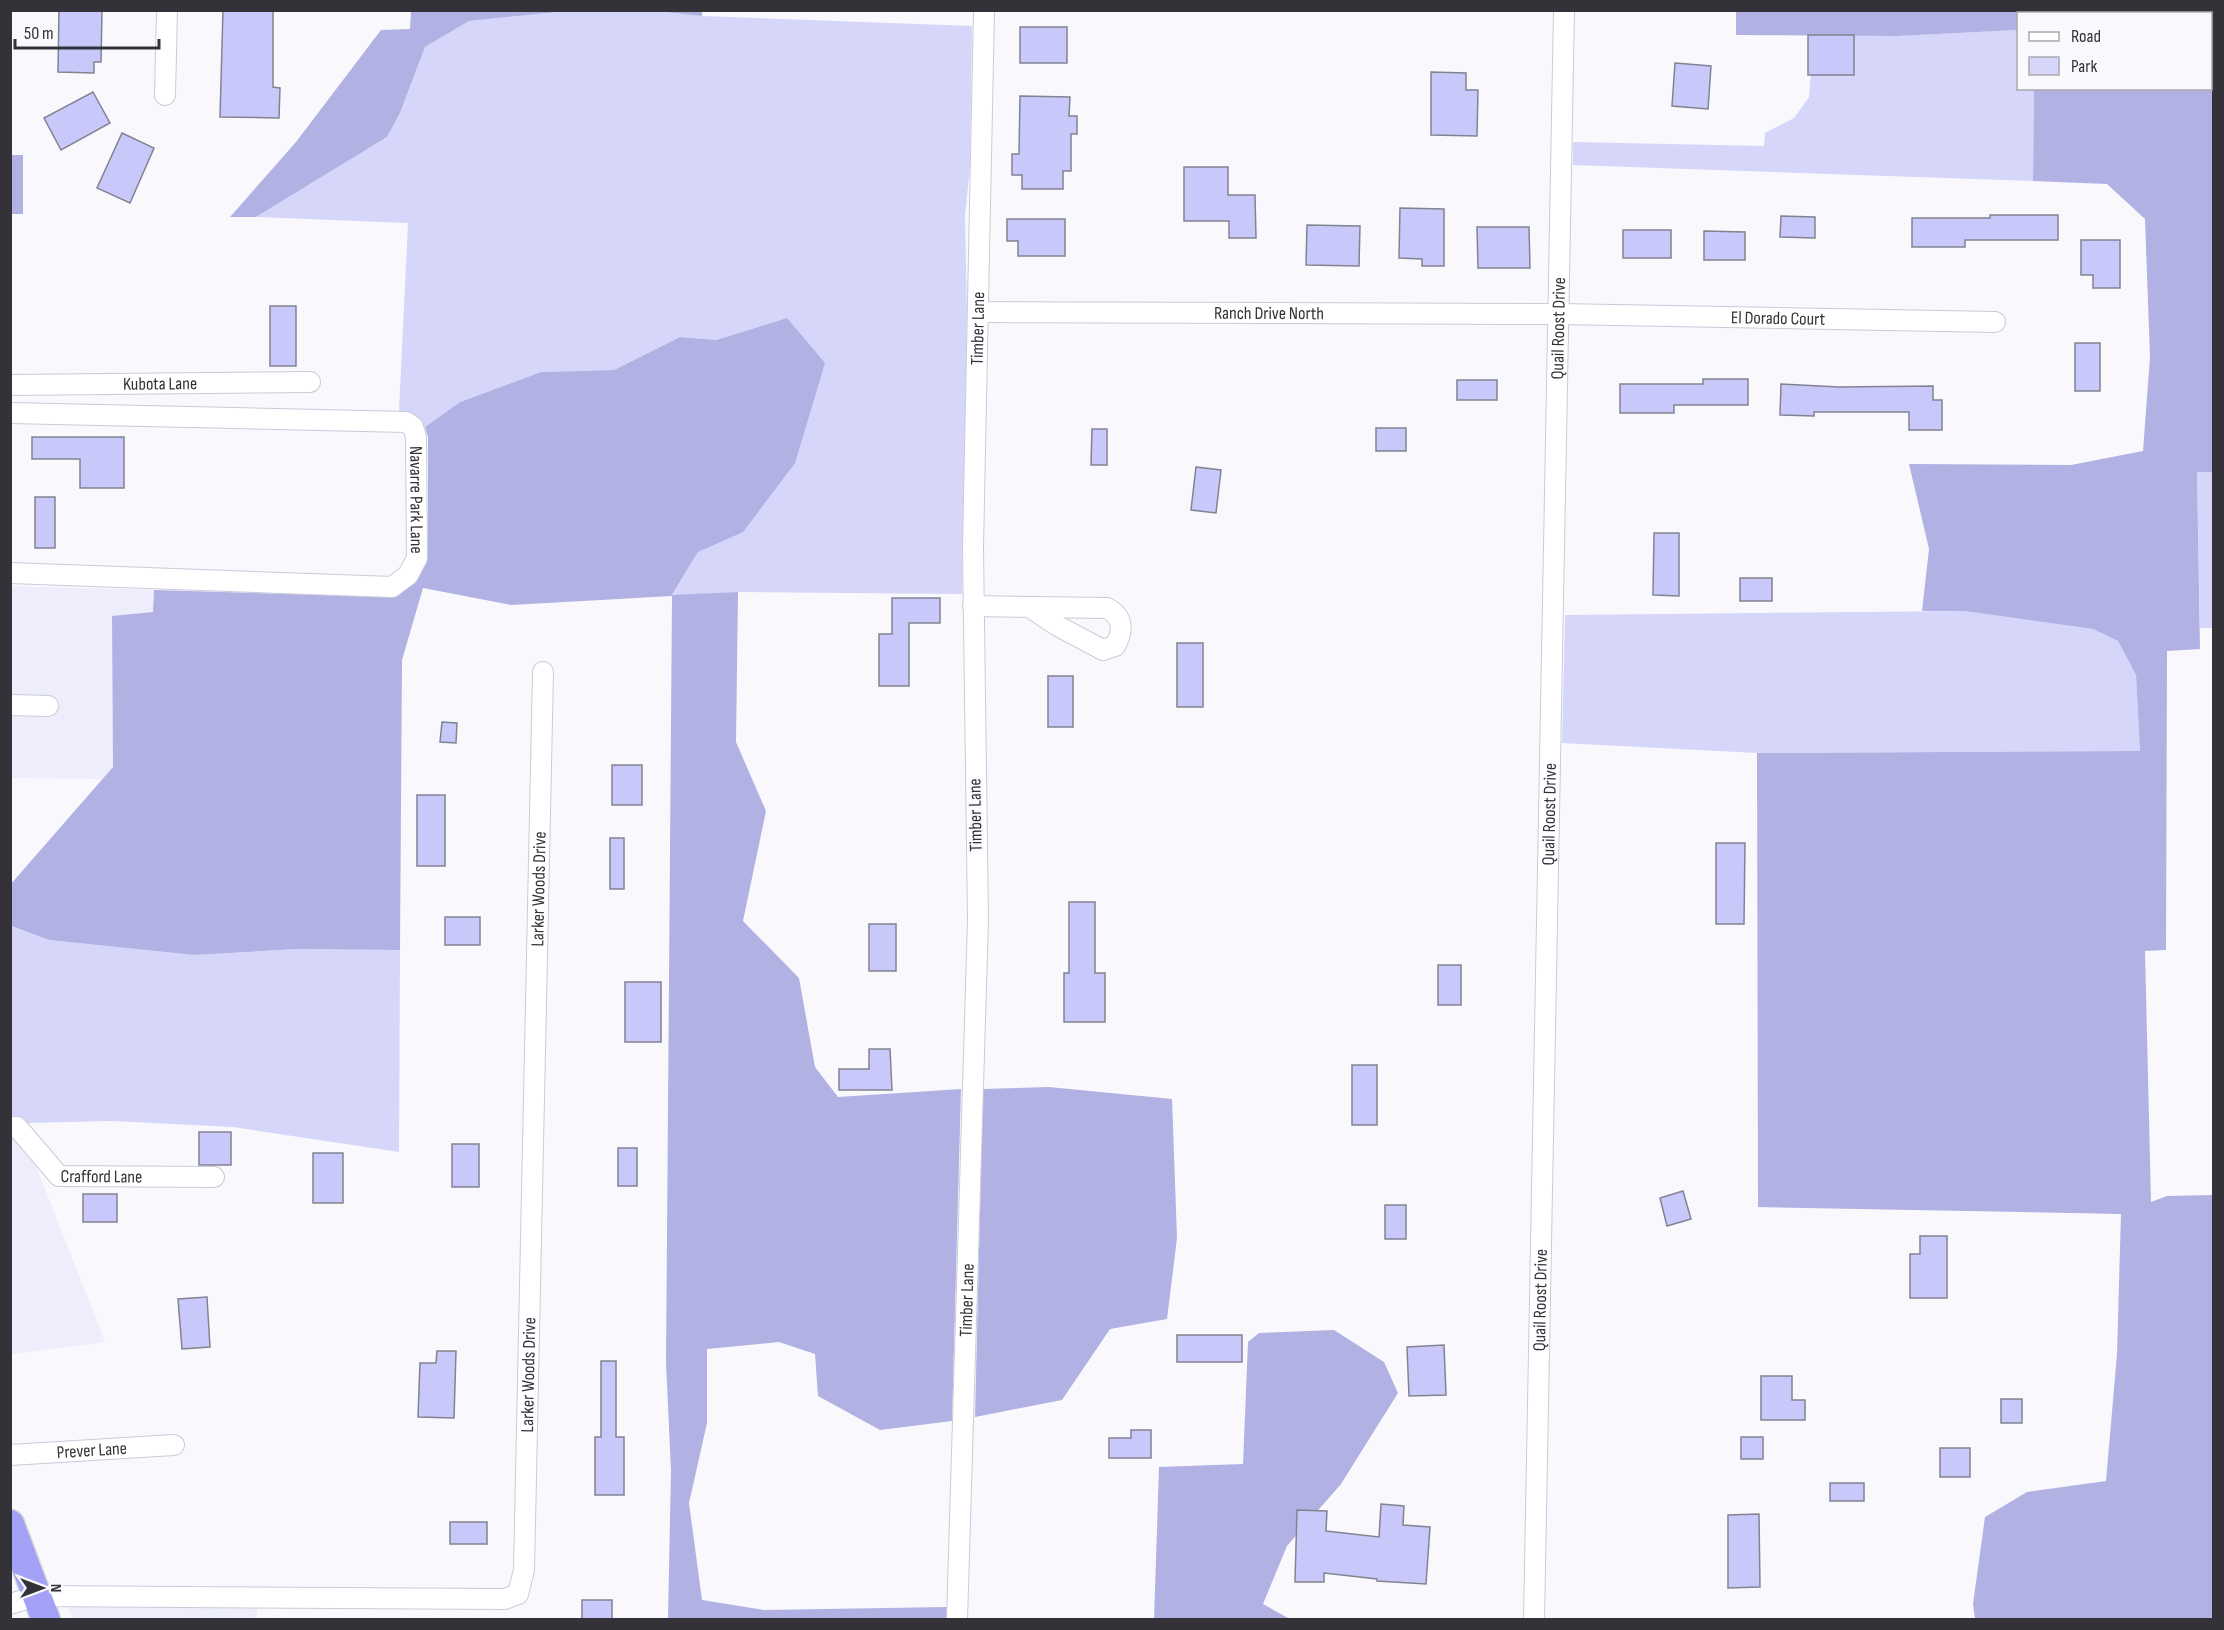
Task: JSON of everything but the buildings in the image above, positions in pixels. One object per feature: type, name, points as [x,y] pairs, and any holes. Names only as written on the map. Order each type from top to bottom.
[{"type":"highway","points":[[10,1524],[42,1608]]},
{"type":"street","points":[[165,94],[167,10]]},
{"type":"street","name":"Timber Lane","points":[[957,1620],[978,920],[973,606],[984,10]]},
{"type":"street","name":"Quail Roost Drive","points":[[1534,1620],[1564,10]]},
{"type":"street","name":"Ranch Drive North","points":[[978,312],[1559,314]]},
{"type":"street","name":"El Dorado Court","points":[[1559,314],[1995,322]]},
{"type":"street","name":"Kubota Lane","points":[[10,385],[310,382]]},
{"type":"street","name":"Navarre Park Lane","points":[[10,414],[406,422],[413,427],[417,437],[417,558],[408,575],[392,587],[10,573]]},
{"type":"street","points":[[973,606],[1031,608]]},
{"type":"street","name":"Larker Woods Drive","points":[[42,1608],[505,1599],[513,1598],[518,1594],[524,1570],[543,672]]},
{"type":"street","points":[[10,705],[48,706]]},
{"type":"street","name":"Crafford Lane","points":[[10,1127],[17,1126],[59,1176],[214,1177]]},
{"type":"street","name":"Prever Lane","points":[[10,1455],[174,1445]]},
{"type":"street","points":[[10,1604],[42,1608]]},
{"type":"shaded area","points":[[411,10],[702,11],[702,16],[655,11],[568,11],[469,21],[425,47],[400,113],[387,137],[256,217],[230,217],[296,142],[381,30],[410,29]]},
{"type":"shaded area","points":[[1736,11],[2213,11],[2213,472],[2197,472],[2200,649],[2167,651],[2166,950],[2145,951],[2151,1202],[2167,1196],[2213,1195],[2213,1619],[1975,1619],[1973,1604],[1985,1517],[2027,1492],[2106,1481],[2117,1354],[2121,1214],[1758,1207],[1757,753],[2140,751],[2136,675],[2118,641],[2093,629],[1964,611],[1922,611],[1929,549],[1909,464],[2071,465],[2143,451],[2150,357],[2145,219],[2107,184],[2033,181],[2034,90],[2212,90],[2212,12],[2017,12],[2017,30],[1897,36],[1736,35]]},
{"type":"shaded area","points":[[11,155],[23,155],[23,214],[11,214]]},
{"type":"shaded area","points":[[787,318],[825,363],[795,463],[743,532],[698,552],[672,595],[738,592],[736,742],[766,811],[743,921],[799,978],[815,1067],[838,1097],[961,1089],[952,1421],[880,1430],[818,1396],[815,1354],[779,1342],[707,1349],[707,1423],[689,1503],[702,1600],[764,1610],[947,1607],[946,1619],[668,1619],[671,1470],[666,1363],[672,596],[511,605],[423,588],[402,660],[400,950],[298,949],[194,955],[49,940],[11,926],[10,885],[113,767],[112,616],[153,612],[154,590],[391,597],[415,583],[428,558],[428,437],[425,427],[460,402],[541,372],[614,370],[680,337],[716,340]]},
{"type":"shaded area","points":[[11,586],[154,590],[153,612],[112,617],[113,767],[104,779],[11,778]]},
{"type":"shaded area","points":[[1049,1087],[1172,1099],[1177,1238],[1167,1319],[1110,1329],[1062,1400],[975,1417],[983,1089]]},
{"type":"shaded area","points":[[11,1137],[36,1166],[105,1342],[11,1354]]},
{"type":"shaded area","points":[[1334,1330],[1384,1362],[1398,1393],[1341,1484],[1287,1546],[1263,1604],[1290,1619],[1154,1620],[1159,1467],[1243,1464],[1248,1342],[1259,1333]]},
{"type":"shaded area","points":[[68,1606],[257,1607],[257,1619],[73,1619]]},
{"type":"green space","points":[[568,11],[655,11],[702,16],[972,26],[970,167],[965,216],[967,314],[962,594],[738,592],[672,596],[698,552],[743,531],[787,318],[716,340],[680,337],[614,370],[541,372],[460,402],[425,427],[412,414],[399,411],[408,223],[256,217],[387,137],[400,113],[425,47],[469,21]]},
{"type":"green space","points":[[2017,30],[2017,90],[2034,90],[2033,181],[1573,165],[1573,142],[1764,146],[1765,133],[1794,118],[1809,97],[1814,35],[1897,36]]},
{"type":"green space","points":[[2197,471],[2213,472],[2213,628],[2200,628]]},
{"type":"green space","points":[[1964,611],[2093,629],[2118,641],[2136,675],[2140,751],[1757,753],[1562,743],[1565,615]]},
{"type":"green space","points":[[10,926],[49,940],[194,955],[298,949],[400,950],[399,1152],[233,1127],[112,1121],[27,1123],[11,1117]]}]
